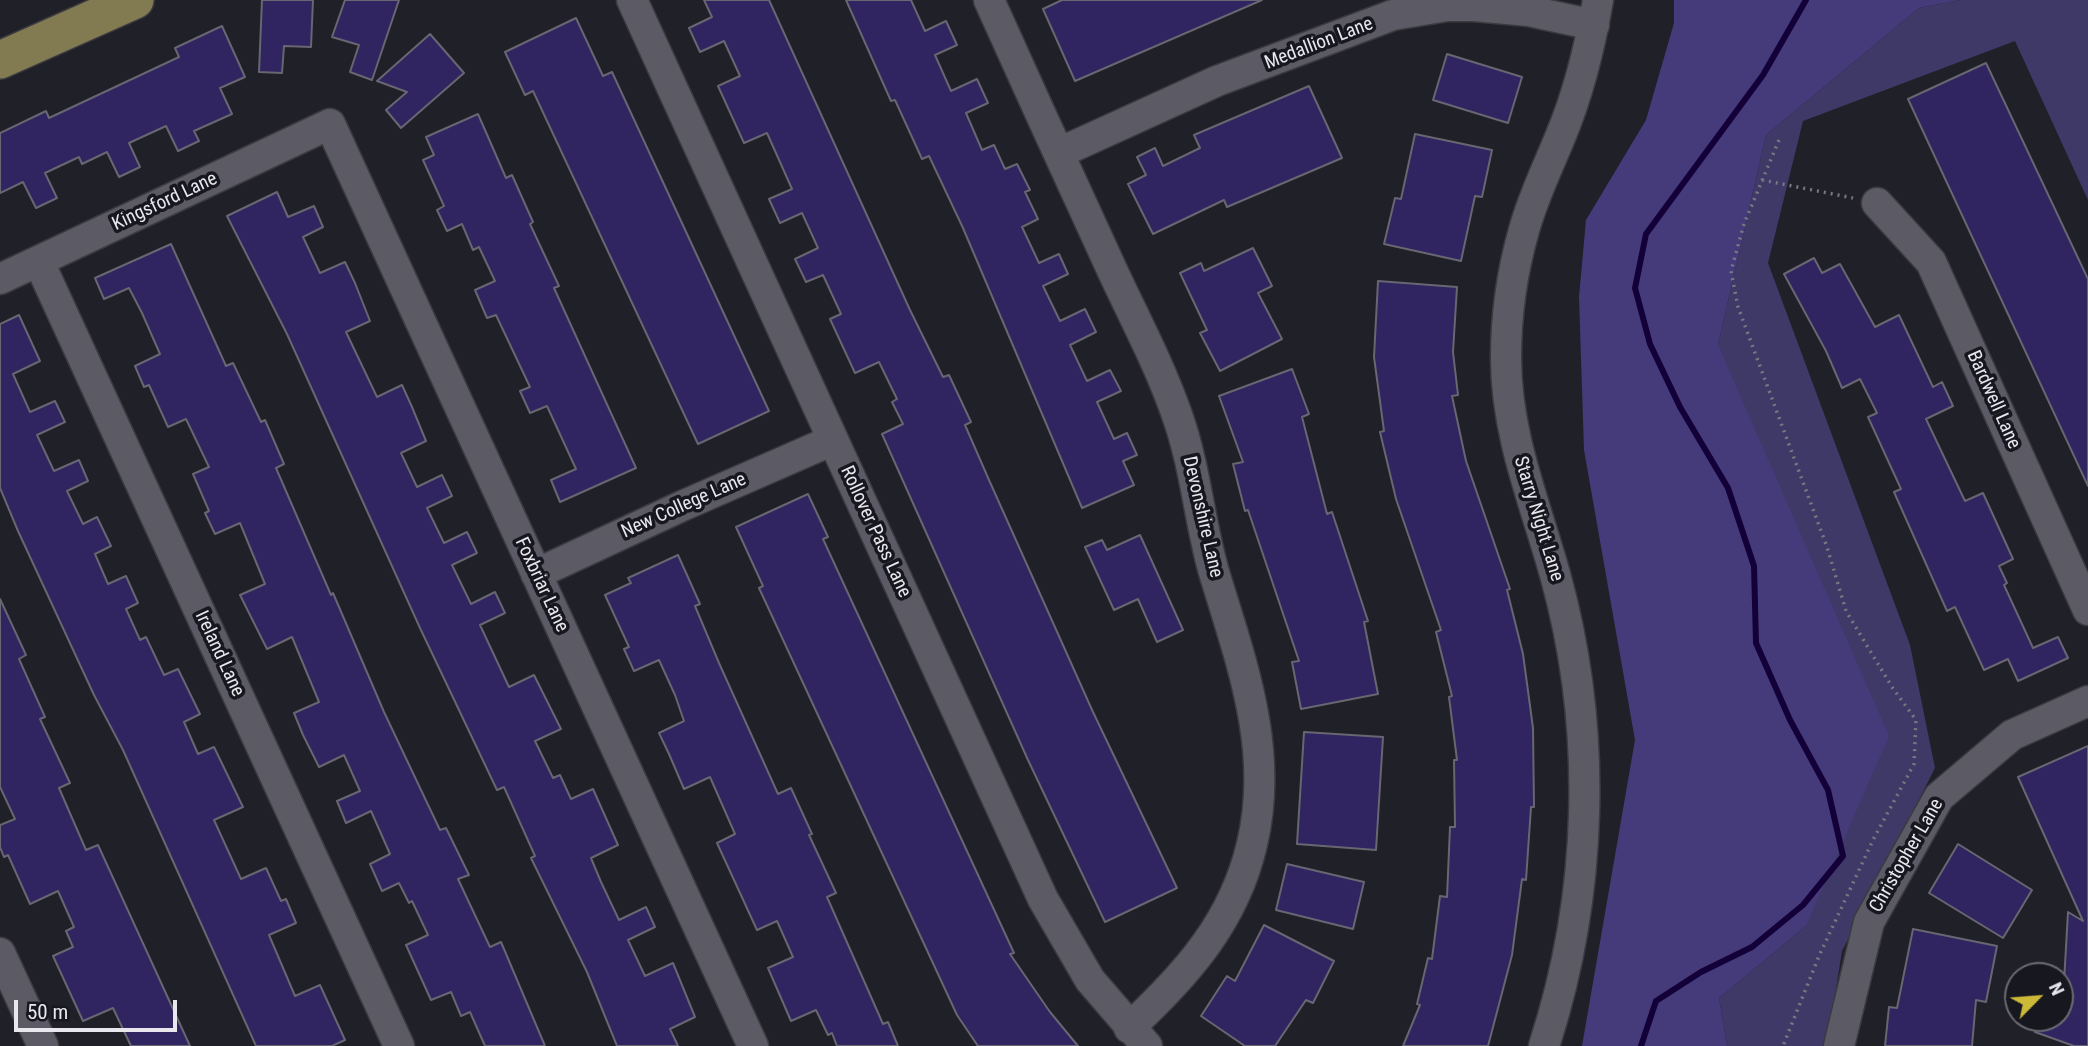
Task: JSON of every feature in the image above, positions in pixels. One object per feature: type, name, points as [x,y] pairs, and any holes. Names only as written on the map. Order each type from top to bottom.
[{"type":"main road","points":[[0,60],[135,0]]},
{"type":"street","name":"Rollover Pass Lane","points":[[632,0],[1057,927],[1090,979],[1138,1037]]},
{"type":"street","name":"Devonshire Lane","points":[[989,0],[1177,415],[1208,551],[1244,666],[1259,754],[1259,796],[1252,843],[1226,915],[1138,1037]]},
{"type":"street","name":"Medallion Lane","points":[[1059,153],[1207,85],[1393,15],[1433,8],[1474,6],[1529,11],[1596,12]]},
{"type":"street","name":"Starry Night Lane","points":[[1544,1046],[1563,975],[1579,888],[1584,754],[1567,622],[1512,426],[1506,360],[1507,327],[1512,284],[1524,230],[1575,98],[1596,12]]},
{"type":"street","name":"Kingsford Lane","points":[[0,279],[330,124]]},
{"type":"street","name":"Foxbriar Lane","points":[[330,124],[753,1046]]},
{"type":"street","name":"Bardwell Lane","points":[[1877,203],[1931,262],[2088,610]]},
{"type":"street","name":"Ireland Lane","points":[[39,262],[399,1046]]},
{"type":"street","name":"New College Lane","points":[[536,575],[682,506],[833,440]]},
{"type":"street","name":"Christopher Lane","points":[[1839,1046],[1869,922],[1939,797],[2012,734],[2088,701]]},
{"type":"street","points":[[0,953],[43,1046]]},
{"type":"path","points":[[1779,140],[1744,224],[1731,271],[1738,307],[1827,547],[1846,611],[1892,687],[1916,720],[1914,764],[1873,840],[1819,956],[1783,1046]]},
{"type":"path","points":[[1762,180],[1877,203]]},
{"type":"shaded area","points":[[1674,0],[1960,0],[1919,8],[1766,135],[1718,345],[1889,736],[1806,926],[1719,998],[1727,1046],[1582,1046],[1635,740],[1584,450],[1579,297],[1586,220],[1646,120],[1674,23]]},
{"type":"shaded area","points":[[1960,0],[2088,0],[2088,200],[2015,41],[1803,121],[1768,263],[1910,645],[1935,768],[1842,951],[1827,1046],[1727,1046],[1719,998],[1806,926],[1718,345],[1766,135],[1919,8]]},
{"type":"building","points":[[262,0],[313,0],[311,47],[284,46],[282,73],[259,72]]},
{"type":"building","points":[[345,0],[399,0],[372,80],[350,72],[359,45],[332,37]]},
{"type":"building","points":[[704,0],[769,0],[910,310],[943,377],[949,375],[971,422],[965,425],[989,480],[1093,712],[1177,888],[1105,922],[1028,760],[882,434],[903,424],[892,402],[897,399],[879,362],[855,373],[830,319],[841,314],[823,275],[806,282],[795,259],[818,248],[802,213],[780,223],[769,199],[792,189],[767,133],[744,143],[718,86],[740,76],[724,41],[700,52],[689,28],[712,17]]},
{"type":"building","points":[[846,0],[911,0],[925,31],[946,21],[957,45],[935,55],[951,91],[977,79],[988,103],[966,113],[982,150],[994,145],[1005,169],[1017,164],[1030,190],[1025,192],[1038,219],[1022,227],[1039,263],[1059,254],[1068,274],[1043,286],[1060,321],[1085,309],[1096,332],[1070,345],[1087,381],[1110,370],[1121,391],[1097,402],[1114,439],[1127,433],[1137,455],[1123,461],[1134,485],[1082,508],[963,228],[929,156],[922,159],[895,100],[891,101]]},
{"type":"building","points":[[1062,0],[1262,0],[1075,81],[1043,9]]},
{"type":"building","points":[[576,18],[603,76],[612,72],[769,411],[698,444],[533,91],[525,95],[505,52]]},
{"type":"building","points":[[222,26],[245,77],[220,88],[232,114],[194,131],[199,141],[178,151],[166,126],[129,143],[140,167],[119,177],[107,152],[82,164],[79,157],[45,173],[57,198],[36,208],[23,182],[0,193],[0,133],[46,111],[49,118],[179,57],[175,48]]},
{"type":"building","points":[[430,34],[464,73],[401,128],[386,110],[407,92],[377,81]]},
{"type":"building","points":[[1447,54],[1522,77],[1508,123],[1433,100]]},
{"type":"building","points":[[1986,63],[2088,279],[2088,486],[1908,99]]},
{"type":"building","points":[[1309,86],[1342,158],[1227,207],[1224,200],[1153,234],[1128,184],[1146,175],[1137,157],[1155,148],[1163,166],[1200,148],[1194,135]]},
{"type":"building","points":[[478,114],[506,178],[512,175],[533,222],[530,224],[559,286],[554,288],[636,468],[560,502],[551,480],[576,469],[547,406],[530,413],[520,391],[530,387],[496,315],[487,318],[475,290],[495,281],[479,247],[473,250],[462,224],[447,231],[437,210],[444,206],[423,160],[434,155],[426,137]]},
{"type":"building","points":[[1415,134],[1492,150],[1482,197],[1475,196],[1461,261],[1384,244],[1395,198],[1401,199]]},
{"type":"building","points":[[277,192],[288,217],[314,206],[323,227],[303,237],[320,273],[345,262],[355,283],[370,321],[346,332],[377,397],[402,385],[426,441],[401,453],[417,487],[442,475],[452,496],[427,508],[444,543],[467,532],[477,553],[452,565],[471,604],[495,592],[505,613],[480,625],[509,687],[534,675],[561,729],[535,741],[553,778],[560,775],[571,799],[593,789],[618,845],[591,858],[601,882],[619,920],[646,907],[655,927],[628,940],[645,976],[673,963],[695,1017],[670,1029],[678,1046],[617,1046],[587,972],[531,858],[535,856],[504,787],[497,790],[420,628],[287,334],[227,216]]},
{"type":"building","points":[[171,244],[226,366],[233,363],[261,422],[265,420],[284,464],[276,468],[331,595],[333,593],[384,712],[440,830],[446,828],[469,875],[458,879],[490,947],[501,942],[545,1046],[485,1046],[470,1012],[461,1016],[451,992],[431,1000],[406,945],[428,935],[412,901],[409,903],[399,883],[382,891],[370,864],[390,854],[371,811],[346,823],[337,801],[360,791],[344,755],[319,767],[303,735],[294,713],[319,702],[292,637],[267,649],[240,595],[265,584],[240,523],[215,534],[205,513],[209,511],[193,474],[209,467],[186,419],[168,427],[149,385],[144,387],[135,366],[160,354],[142,313],[129,288],[104,299],[95,278]]},
{"type":"building","points":[[1253,248],[1272,286],[1258,293],[1282,339],[1220,371],[1200,333],[1207,330],[1180,273],[1201,263],[1204,271]]},
{"type":"building","points":[[1814,258],[1822,273],[1840,264],[1875,327],[1899,315],[1933,387],[1942,382],[1953,406],[1926,419],[1965,501],[1983,493],[2013,559],[1999,566],[2007,583],[2004,585],[2033,648],[2058,637],[2068,658],[2018,681],[2008,659],[1984,670],[1955,607],[1947,611],[1894,492],[1901,489],[1868,417],[1877,413],[1860,379],[1842,388],[1826,351],[1784,274]]},
{"type":"building","points":[[1378,281],[1457,287],[1453,352],[1458,395],[1452,396],[1466,461],[1510,589],[1507,590],[1523,654],[1533,728],[1534,807],[1531,807],[1526,880],[1522,879],[1512,955],[1488,1046],[1403,1046],[1420,1005],[1417,1004],[1428,958],[1432,959],[1440,896],[1447,897],[1450,827],[1455,827],[1454,760],[1457,760],[1449,697],[1452,696],[1436,632],[1441,630],[1396,499],[1380,432],[1384,431],[1374,357]]},
{"type":"building","points":[[19,315],[40,361],[13,374],[30,412],[55,401],[65,422],[37,435],[54,471],[79,460],[88,481],[67,491],[83,524],[97,517],[111,546],[95,554],[108,584],[126,576],[138,603],[126,609],[140,640],[146,637],[164,675],[178,669],[200,714],[184,722],[198,754],[214,747],[243,807],[214,820],[241,879],[266,868],[281,901],[286,899],[296,923],[269,935],[295,996],[320,985],[345,1040],[332,1046],[256,1046],[123,750],[94,695],[18,531],[0,488],[0,324]]},
{"type":"building","points":[[1292,369],[1309,414],[1302,417],[1327,514],[1332,512],[1368,621],[1364,622],[1378,694],[1301,709],[1292,662],[1299,661],[1248,510],[1245,511],[1233,464],[1243,462],[1219,396]]},
{"type":"building","points":[[808,494],[828,537],[823,539],[1014,953],[1010,954],[1050,1012],[1078,1046],[978,1046],[957,1015],[759,588],[763,586],[736,527]]},
{"type":"building","points":[[1140,535],[1183,630],[1157,642],[1138,599],[1114,610],[1085,547],[1102,540],[1107,550]]},
{"type":"building","points":[[678,555],[700,604],[695,606],[778,794],[791,788],[812,834],[809,835],[836,893],[827,897],[883,1024],[888,1022],[898,1046],[837,1046],[832,1033],[828,1035],[816,1010],[791,1021],[768,968],[793,957],[777,921],[757,930],[717,843],[735,834],[710,777],[684,789],[659,733],[684,721],[675,695],[659,660],[634,671],[624,649],[629,647],[605,595],[631,583],[628,578]]},
{"type":"building","points":[[0,599],[26,655],[19,659],[45,717],[40,719],[70,783],[59,788],[86,850],[98,845],[190,1046],[131,1046],[113,1008],[83,1021],[53,956],[73,947],[66,931],[74,927],[58,891],[30,904],[8,855],[4,857],[0,847],[0,825],[15,819],[0,787]]},
{"type":"building","points":[[1304,732],[1383,737],[1376,850],[1297,844]]},
{"type":"building","points":[[2088,746],[2088,1046],[2074,1046],[2035,1032],[2074,1032],[2074,962],[2065,962],[2068,912],[2083,921],[2018,777]]},
{"type":"building","points":[[1958,844],[2032,890],[2003,938],[1929,893]]},
{"type":"building","points":[[1287,864],[1364,882],[1353,929],[1276,910]]},
{"type":"building","points":[[1264,925],[1334,961],[1313,1003],[1306,1000],[1275,1046],[1245,1046],[1201,1016],[1227,976],[1235,981]]},
{"type":"building","points":[[1913,929],[1997,946],[1986,1002],[1976,1000],[1972,1046],[1885,1046],[1889,1007],[1897,1008]]},
{"type":"waterway","points":[[1641,1046],[1656,1001],[1701,972],[1752,947],[1803,905],[1843,856],[1828,790],[1790,720],[1756,643],[1754,566],[1728,488],[1680,407],[1650,344],[1635,288],[1646,234],[1763,75],[1806,0]]}]
